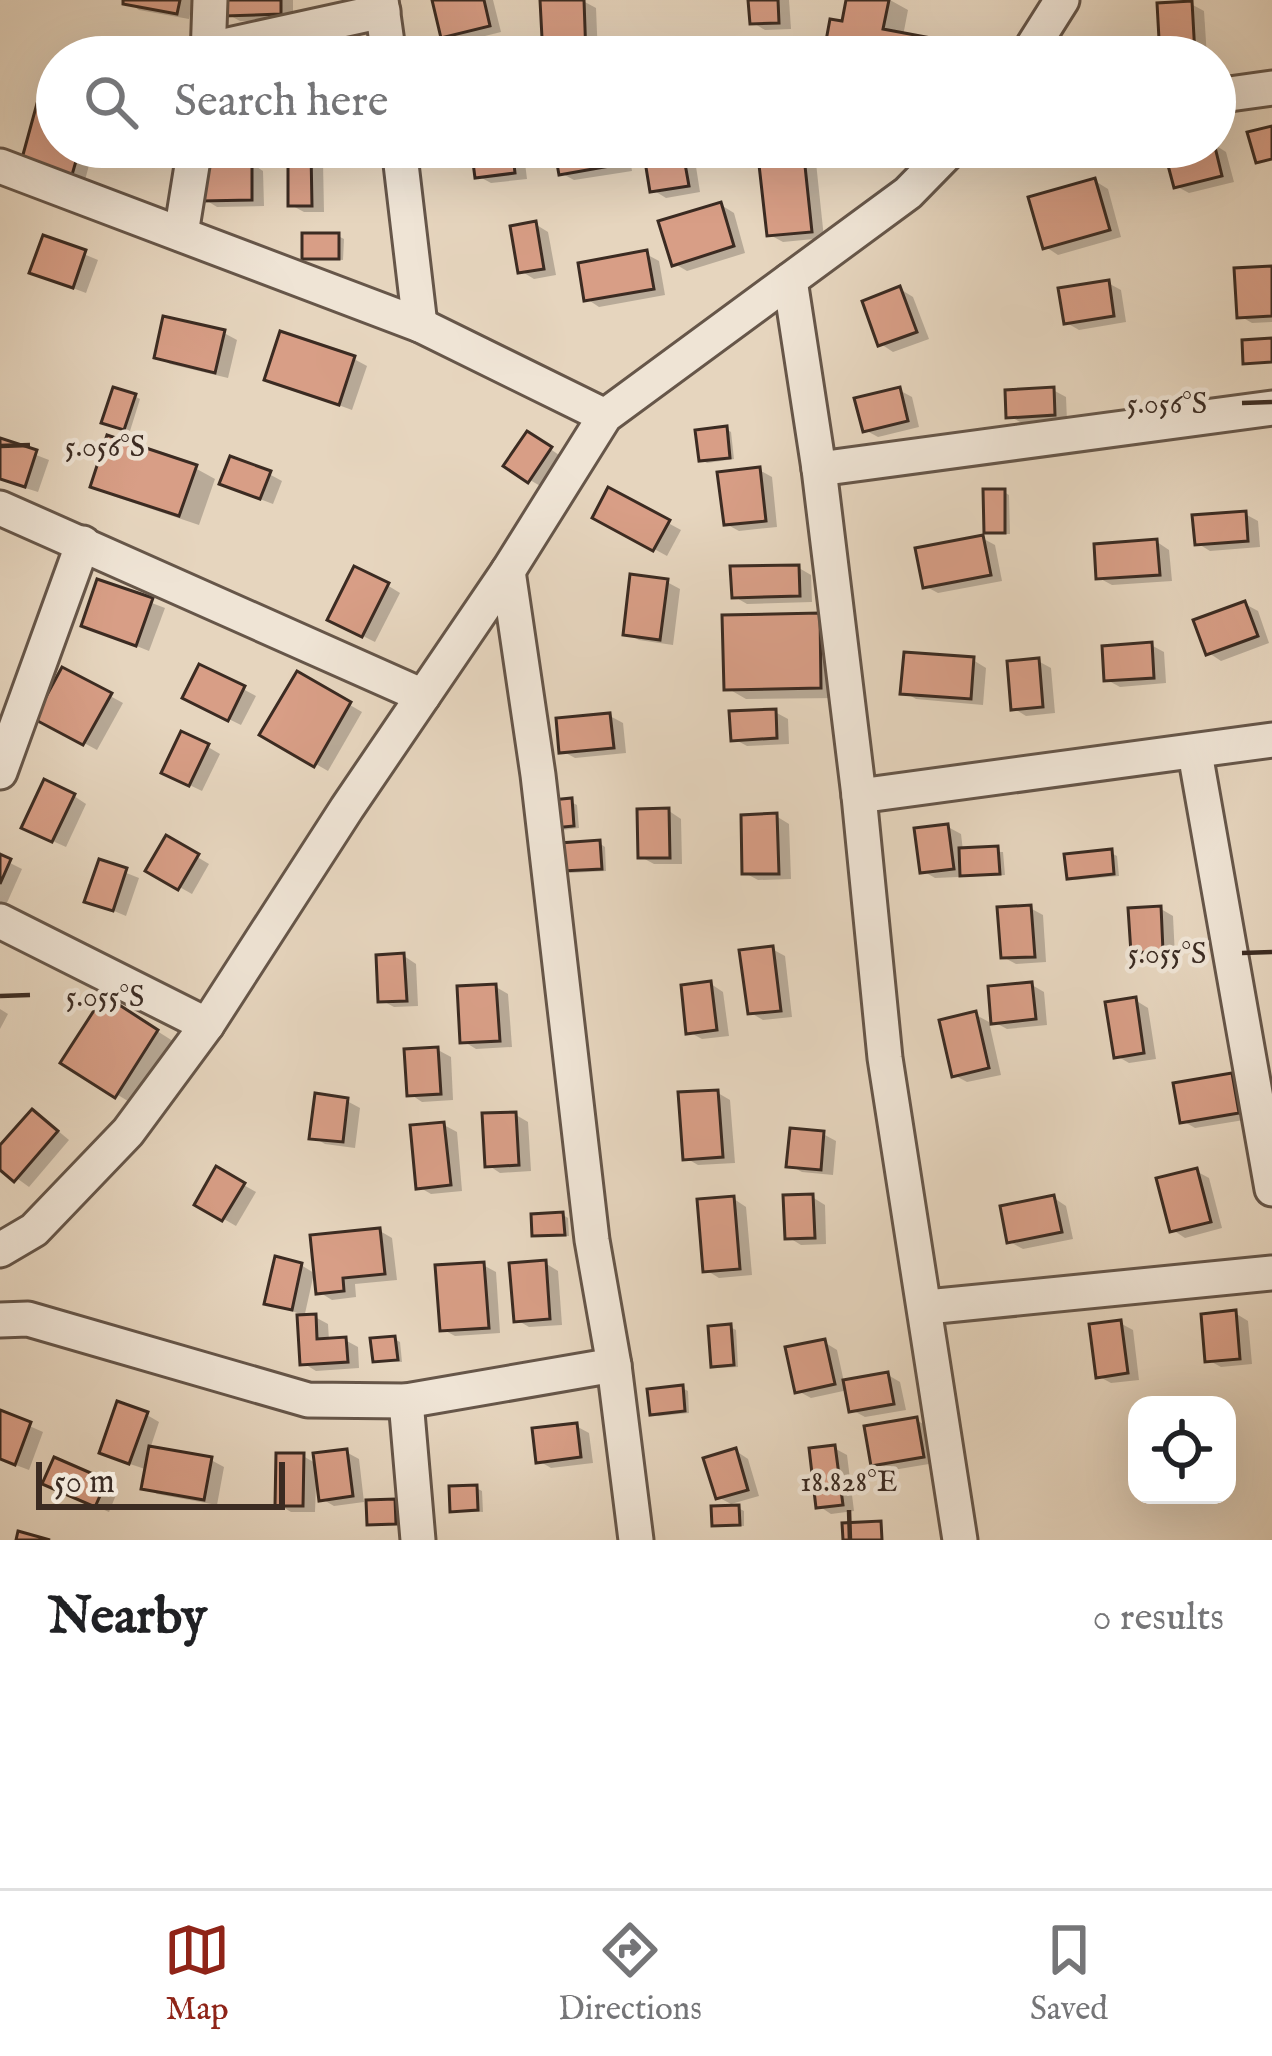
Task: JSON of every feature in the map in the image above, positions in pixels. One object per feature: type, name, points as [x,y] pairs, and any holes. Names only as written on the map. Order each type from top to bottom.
[{"type":"street","points":[[209,36],[210,0]]},
{"type":"street","points":[[1039,36],[1062,0]]},
{"type":"street","points":[[270,36],[382,5],[386,36]]},
{"type":"street","points":[[1236,93],[1272,88]]},
{"type":"street","points":[[0,166],[421,325],[605,416]]},
{"type":"street","points":[[181,234],[192,168]]},
{"type":"street","points":[[402,168],[421,325]]},
{"type":"street","points":[[0,1250],[34,1230],[128,1132],[207,1024],[508,571],[605,416],[908,194],[933,168]]},
{"type":"street","points":[[790,280],[819,469],[886,1058],[961,1540]]},
{"type":"street","points":[[819,469],[1272,408]]},
{"type":"street","points":[[0,508],[424,696]]},
{"type":"street","points":[[0,772],[83,543]]},
{"type":"street","points":[[508,571],[538,775],[592,1240],[614,1365],[636,1540]]},
{"type":"street","points":[[859,796],[1272,740]]},
{"type":"street","points":[[1195,753],[1272,1189]]},
{"type":"street","points":[[0,921],[207,1024]]},
{"type":"street","points":[[927,1307],[1272,1273]]},
{"type":"street","points":[[0,1320],[28,1319],[308,1400],[406,1401],[614,1365]]},
{"type":"street","points":[[406,1401],[418,1540]]},
{"type":"building","points":[[123,0],[180,0],[177,14],[123,4]]},
{"type":"building","points":[[224,0],[281,0],[281,14],[224,16]]},
{"type":"building","points":[[432,0],[484,0],[490,26],[441,36]]},
{"type":"building","points":[[540,0],[584,0],[585,36],[542,36]]},
{"type":"building","points":[[748,0],[778,0],[779,23],[750,24]]},
{"type":"building","points":[[846,0],[889,0],[883,29],[920,36],[827,36],[830,19],[842,21]]},
{"type":"building","points":[[1192,1],[1194,36],[1159,36],[1157,3]]},
{"type":"building","points":[[36,107],[36,166],[21,162]]},
{"type":"building","points":[[1272,126],[1272,159],[1256,163],[1247,132]]},
{"type":"building","points":[[45,168],[74,168],[72,175]]},
{"type":"building","points":[[200,168],[252,168],[252,200],[201,201]]},
{"type":"building","points":[[288,168],[311,168],[312,206],[288,206]]},
{"type":"building","points":[[474,168],[514,168],[515,173],[475,178]]},
{"type":"building","points":[[558,168],[598,168],[559,175]]},
{"type":"building","points":[[646,168],[686,168],[689,186],[650,192]]},
{"type":"building","points":[[759,168],[805,168],[812,232],[767,236]]},
{"type":"building","points":[[1169,168],[1220,168],[1222,176],[1174,188]]},
{"type":"building","points":[[1095,178],[1110,230],[1043,249],[1028,197]]},
{"type":"building","points":[[721,202],[734,246],[672,266],[658,221]]},
{"type":"building","points":[[536,221],[544,269],[518,273],[510,226]]},
{"type":"building","points":[[302,233],[339,233],[339,259],[302,259]]},
{"type":"building","points":[[43,235],[86,250],[73,288],[29,273]]},
{"type":"building","points":[[647,250],[654,289],[584,301],[578,263]]},
{"type":"building","points":[[1272,266],[1272,316],[1237,318],[1234,268]]},
{"type":"building","points":[[1109,280],[1114,316],[1064,324],[1058,288]]},
{"type":"building","points":[[900,286],[917,332],[878,346],[862,301]]},
{"type":"building","points":[[163,316],[225,330],[215,373],[154,358]]},
{"type":"building","points":[[280,331],[355,356],[339,405],[264,380]]},
{"type":"building","points":[[1272,338],[1272,362],[1243,364],[1242,340]]},
{"type":"building","points":[[113,387],[136,394],[124,430],[101,423]]},
{"type":"building","points":[[900,387],[908,421],[863,432],[854,398]]},
{"type":"building","points":[[1054,387],[1055,415],[1006,418],[1005,390]]},
{"type":"building","points":[[727,426],[730,458],[699,461],[695,430]]},
{"type":"building","points":[[527,431],[552,447],[528,483],[503,466]]},
{"type":"building","points":[[107,435],[197,465],[179,516],[90,487]]},
{"type":"building","points":[[0,438],[37,450],[25,487],[0,479]]},
{"type":"building","points":[[230,456],[271,471],[260,499],[219,484]]},
{"type":"building","points":[[760,467],[766,521],[724,525],[717,472]]},
{"type":"building","points":[[608,487],[670,520],[653,551],[592,518]]},
{"type":"building","points":[[983,489],[1005,489],[1005,533],[984,533]]},
{"type":"building","points":[[1246,511],[1248,541],[1195,545],[1192,515]]},
{"type":"building","points":[[983,535],[991,575],[923,588],[915,548]]},
{"type":"building","points":[[1157,539],[1160,575],[1096,579],[1094,544]]},
{"type":"building","points":[[799,565],[800,596],[732,598],[730,566]]},
{"type":"building","points":[[354,566],[389,583],[362,637],[327,620]]},
{"type":"building","points":[[630,574],[668,579],[660,640],[623,635]]},
{"type":"building","points":[[97,579],[153,598],[136,646],[81,626]]},
{"type":"building","points":[[1245,601],[1258,636],[1206,655],[1193,620]]},
{"type":"building","points":[[820,613],[821,688],[724,690],[722,615]]},
{"type":"building","points":[[1152,642],[1154,678],[1104,681],[1102,646]]},
{"type":"building","points":[[904,652],[974,657],[971,699],[900,694]]},
{"type":"building","points":[[1039,658],[1043,707],[1011,710],[1007,661]]},
{"type":"building","points":[[199,664],[245,686],[228,721],[182,698]]},
{"type":"building","points":[[62,667],[112,693],[83,745],[34,719]]},
{"type":"building","points":[[297,671],[351,702],[314,767],[259,735]]},
{"type":"building","points":[[776,709],[777,738],[731,741],[729,711]]},
{"type":"building","points":[[610,713],[614,748],[559,753],[556,718]]},
{"type":"building","points":[[181,731],[209,744],[189,786],[161,773]]},
{"type":"building","points":[[44,779],[75,794],[52,842],[21,828]]},
{"type":"building","points":[[572,798],[574,826],[553,828],[551,800]]},
{"type":"building","points":[[669,808],[670,858],[638,858],[637,809]]},
{"type":"building","points":[[777,813],[779,874],[742,874],[741,815]]},
{"type":"building","points":[[948,824],[954,869],[920,873],[914,828]]},
{"type":"building","points":[[166,835],[199,854],[178,890],[145,871]]},
{"type":"building","points":[[600,840],[602,869],[562,871],[560,843]]},
{"type":"building","points":[[998,846],[1000,874],[960,876],[959,848]]},
{"type":"building","points":[[1112,849],[1114,874],[1067,879],[1064,854]]},
{"type":"building","points":[[0,854],[11,859],[0,884]]},
{"type":"building","points":[[99,859],[127,868],[113,911],[84,902]]},
{"type":"building","points":[[1031,905],[1035,957],[1001,958],[997,907]]},
{"type":"building","points":[[1161,906],[1163,951],[1131,953],[1128,908]]},
{"type":"building","points":[[773,946],[781,1011],[748,1014],[739,950]]},
{"type":"building","points":[[404,953],[407,1001],[378,1002],[376,955]]},
{"type":"building","points":[[711,981],[717,1030],[686,1034],[681,985]]},
{"type":"building","points":[[1032,982],[1036,1019],[991,1024],[988,986]]},
{"type":"building","points":[[496,984],[500,1041],[460,1043],[457,986]]},
{"type":"building","points":[[104,995],[158,1030],[115,1098],[60,1063]]},
{"type":"building","points":[[1136,997],[1144,1053],[1114,1058],[1105,1002]]},
{"type":"building","points":[[976,1011],[989,1068],[952,1077],[939,1020]]},
{"type":"building","points":[[438,1047],[441,1094],[407,1096],[404,1049]]},
{"type":"building","points":[[1232,1073],[1239,1113],[1180,1123],[1173,1083]]},
{"type":"building","points":[[718,1090],[723,1157],[683,1160],[678,1092]]},
{"type":"building","points":[[315,1093],[348,1098],[343,1142],[309,1139]]},
{"type":"building","points":[[32,1109],[58,1131],[14,1182],[0,1170],[0,1145]]},
{"type":"building","points":[[516,1112],[519,1165],[485,1167],[482,1113]]},
{"type":"building","points":[[444,1122],[451,1185],[416,1189],[410,1125]]},
{"type":"building","points":[[790,1128],[824,1131],[821,1170],[786,1167]]},
{"type":"building","points":[[216,1166],[245,1183],[222,1221],[194,1205]]},
{"type":"building","points":[[1197,1168],[1211,1222],[1170,1232],[1156,1178]]},
{"type":"building","points":[[813,1194],[815,1238],[785,1239],[783,1195]]},
{"type":"building","points":[[1054,1195],[1062,1232],[1007,1243],[1000,1206]]},
{"type":"building","points":[[734,1196],[740,1269],[703,1272],[697,1199]]},
{"type":"building","points":[[563,1212],[565,1235],[532,1236],[531,1214]]},
{"type":"building","points":[[380,1228],[385,1274],[343,1278],[344,1291],[316,1294],[310,1235]]},
{"type":"building","points":[[275,1256],[302,1263],[292,1310],[264,1304]]},
{"type":"building","points":[[546,1260],[550,1319],[514,1322],[509,1263]]},
{"type":"building","points":[[484,1262],[489,1328],[440,1331],[435,1265]]},
{"type":"building","points":[[1236,1310],[1240,1359],[1205,1362],[1201,1314]]},
{"type":"building","points":[[316,1314],[317,1339],[346,1337],[348,1362],[300,1365],[297,1315]]},
{"type":"building","points":[[1121,1320],[1128,1373],[1096,1378],[1089,1324]]},
{"type":"building","points":[[731,1324],[734,1365],[711,1367],[708,1326]]},
{"type":"building","points":[[395,1336],[398,1360],[373,1362],[370,1338]]},
{"type":"building","points":[[825,1339],[835,1384],[795,1393],[785,1347]]},
{"type":"building","points":[[888,1372],[894,1404],[849,1412],[843,1380]]},
{"type":"building","points":[[683,1385],[685,1411],[650,1415],[647,1389]]},
{"type":"building","points":[[117,1401],[148,1412],[129,1464],[99,1453]]},
{"type":"building","points":[[0,1410],[31,1422],[15,1465],[0,1459]]},
{"type":"building","points":[[917,1417],[924,1457],[871,1466],[864,1426]]},
{"type":"building","points":[[577,1423],[581,1457],[536,1463],[532,1428]]},
{"type":"building","points":[[835,1445],[843,1505],[816,1508],[809,1448]]},
{"type":"building","points":[[149,1446],[212,1457],[204,1500],[141,1489]]},
{"type":"building","points":[[736,1448],[748,1490],[716,1499],[703,1458]]},
{"type":"building","points":[[347,1449],[353,1496],[319,1501],[313,1453]]},
{"type":"building","points":[[276,1453],[304,1453],[303,1506],[275,1506]]},
{"type":"building","points":[[54,1457],[107,1480],[95,1507],[42,1484]]},
{"type":"building","points":[[477,1485],[478,1510],[450,1512],[449,1486]]},
{"type":"building","points":[[395,1499],[396,1524],[367,1525],[366,1500]]},
{"type":"building","points":[[739,1505],[740,1525],[712,1526],[711,1506]]},
{"type":"building","points":[[881,1521],[882,1540],[843,1540],[842,1523]]},
{"type":"building","points":[[18,1531],[50,1540],[16,1540]]}]
